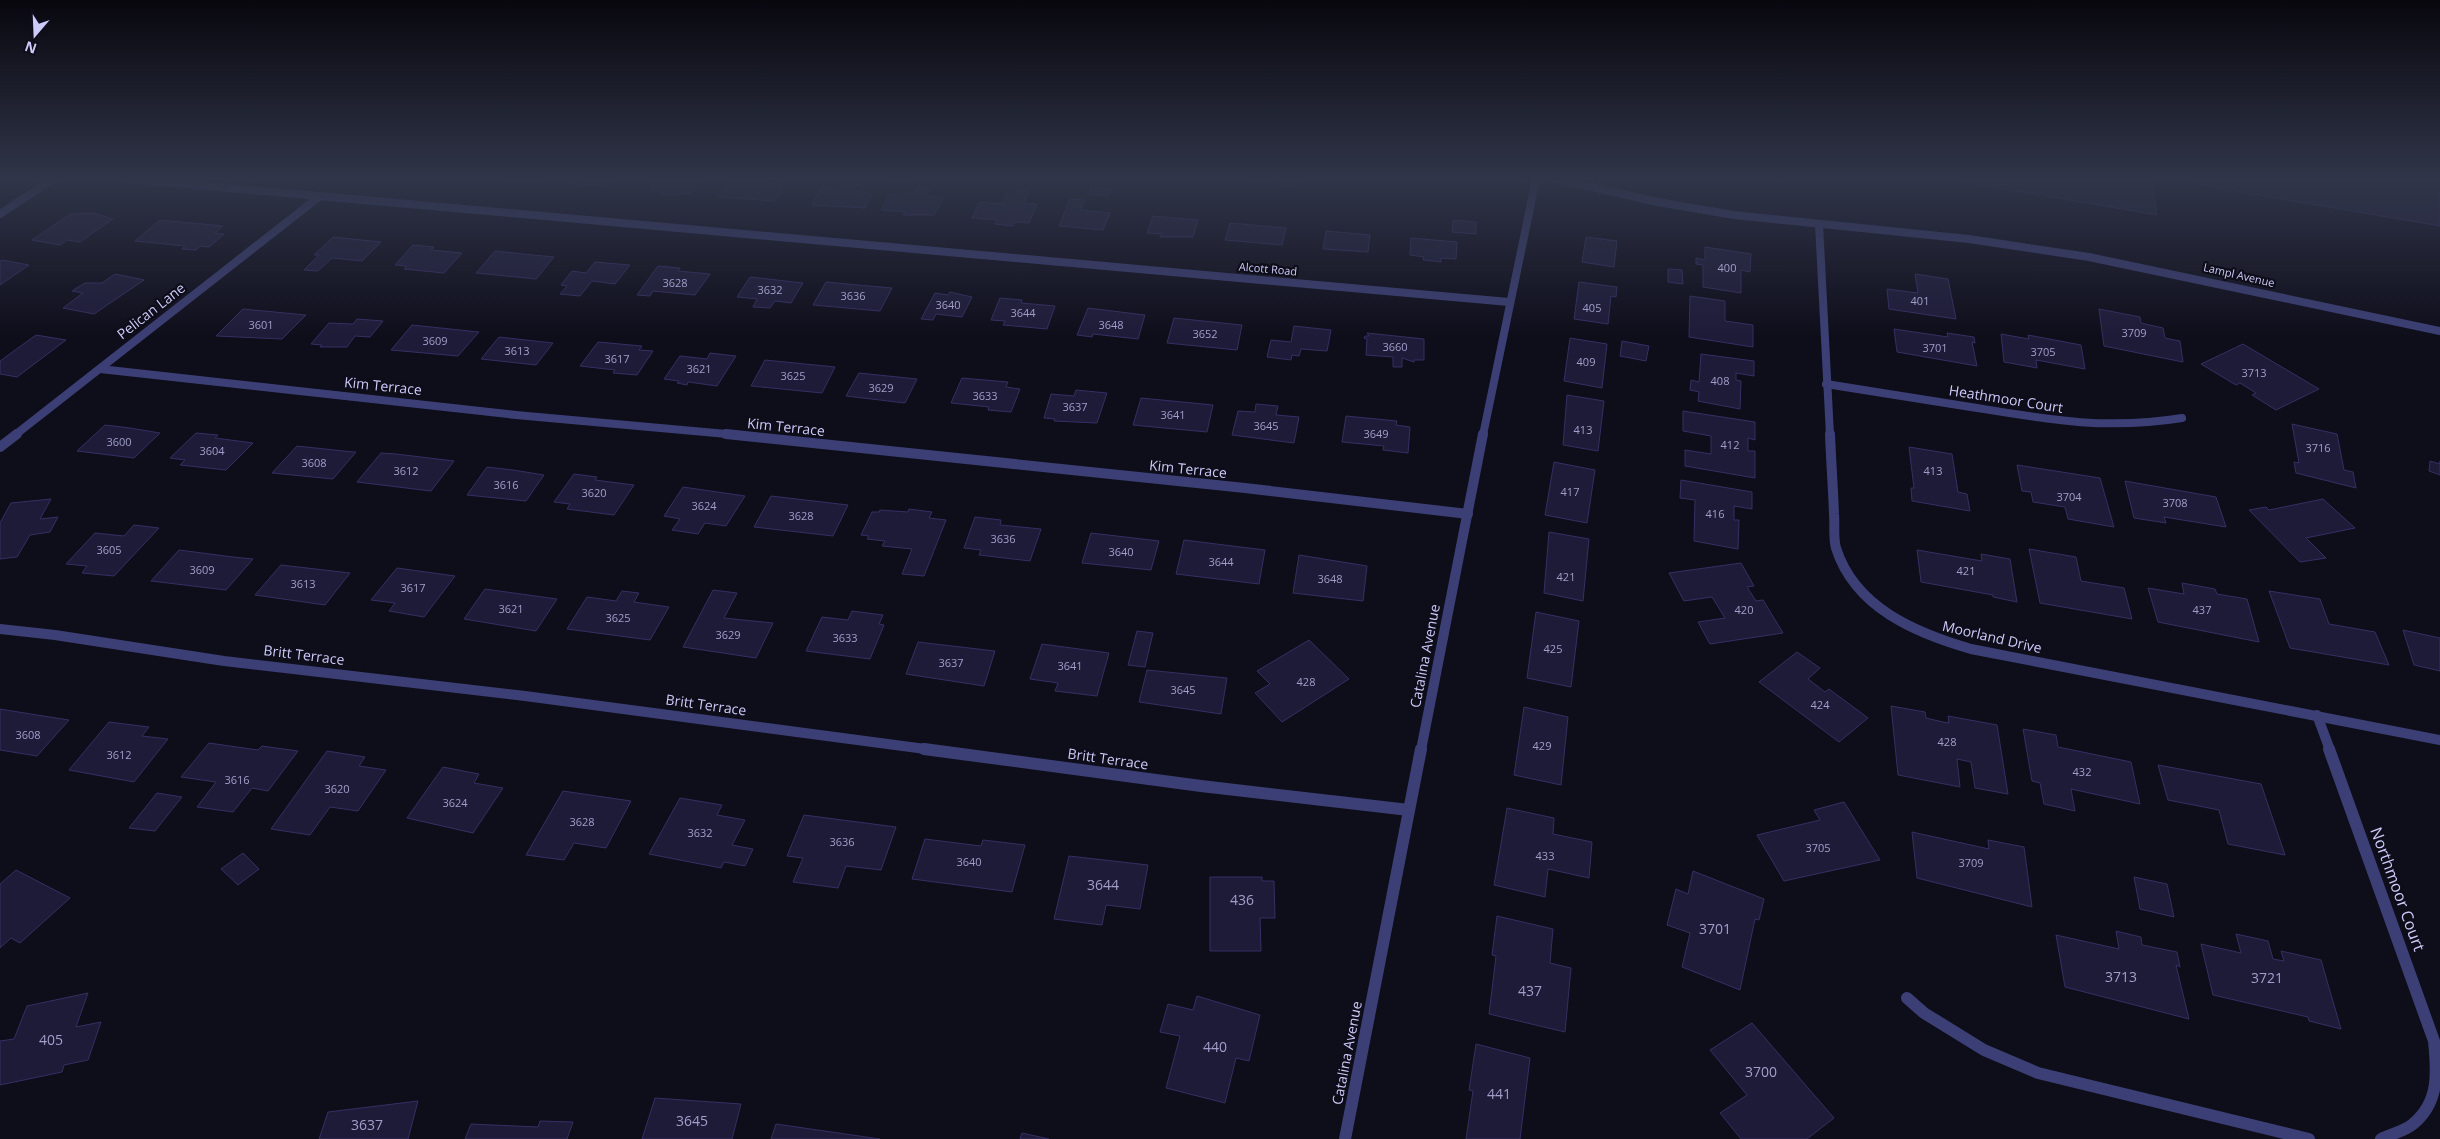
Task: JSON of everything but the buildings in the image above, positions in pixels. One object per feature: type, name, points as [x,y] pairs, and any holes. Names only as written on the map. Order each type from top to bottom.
[{"type":"street","name":"Pelican Lane","points":[[0,447],[274,232]]},
{"type":"street","name":"Alcott Road","points":[[726,232],[1509,302]]},
{"type":"street","name":"Catalina Avenue","points":[[1345,1139],[1524,232]]},
{"type":"street","name":"Moorland Drive","points":[[1819,232],[1836,548],[1845,569],[1861,591],[1892,617],[1906,626],[1938,640],[1971,649],[2440,740]]},
{"type":"street","name":"Lampl Avenue","points":[[1911,232],[2122,262],[2440,331]]},
{"type":"street","name":"Kim Terrace","points":[[100,369],[506,414],[700,431],[1244,488],[1468,514]]},
{"type":"street","name":"Heathmoor Court","points":[[1826,384],[2063,422],[2106,426],[2146,424],[2182,418]]},
{"type":"street","name":"Britt Terrace","points":[[0,629],[55,635],[224,661],[525,696],[1191,785],[1409,810]]},
{"type":"street","name":"Northmoor Court","points":[[2317,715],[2434,1042],[2438,1076],[2432,1100],[2413,1124],[2381,1139]]},
{"type":"street","points":[[1907,998],[1924,1013],[1984,1050],[2038,1073],[2309,1139]]}]
